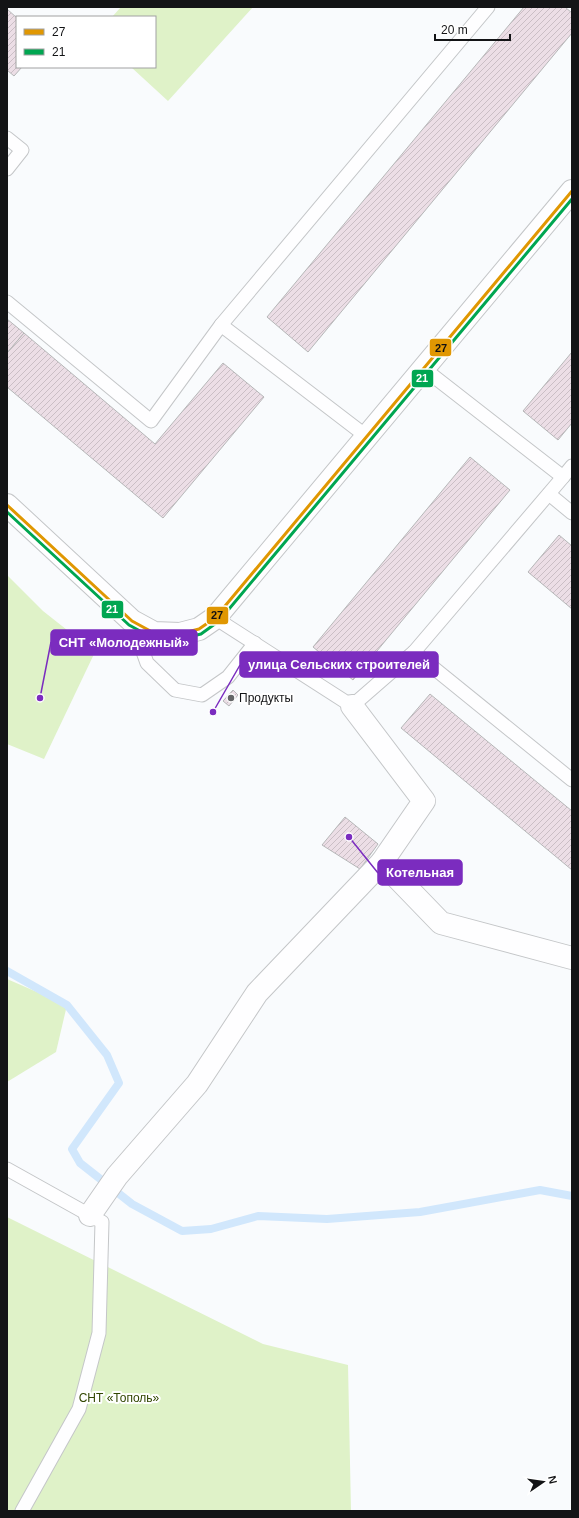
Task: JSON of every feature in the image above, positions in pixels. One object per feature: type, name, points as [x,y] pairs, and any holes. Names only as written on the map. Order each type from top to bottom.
[{"type":"street","points":[[7,505],[132,621],[154,633],[180,634],[199,629],[215,618],[572,191]]},
{"type":"street","points":[[95,1208],[117,1176],[197,1084],[257,993],[382,862],[424,801],[352,706]]},
{"type":"street","points":[[382,862],[440,923],[572,958]]},
{"type":"lane","points":[[7,302],[150,421],[221,325],[488,7]]},
{"type":"lane","points":[[7,138],[22,150],[7,169]]},
{"type":"lane","points":[[221,325],[366,436]]},
{"type":"lane","points":[[423,368],[563,477]]},
{"type":"lane","points":[[215,618],[352,706],[414,652],[572,466]]},
{"type":"lane","points":[[549,494],[572,513]]},
{"type":"lane","points":[[132,621],[147,663],[175,690],[202,694],[228,677],[255,643]]},
{"type":"lane","points":[[414,652],[572,780]]},
{"type":"lane","points":[[7,1170],[95,1208],[102,1222],[99,1333],[79,1409],[22,1511]]},
{"type":"green space","points":[[121,7],[253,7],[168,101],[132,68],[156,68],[156,16],[113,16]]},
{"type":"green space","points":[[7,575],[43,611],[95,652],[44,759],[7,744]]},
{"type":"green space","points":[[7,979],[67,1005],[56,1052],[7,1082]]},
{"type":"green space","name":"СНТ «Тополь»","points":[[7,1217],[263,1344],[348,1365],[351,1511],[7,1511]]},
{"type":"building","points":[[524,7],[565,7],[572,13],[572,33],[308,352],[267,317]]},
{"type":"building","points":[[7,9],[16,17],[16,68],[21,68],[14,76],[7,70]]},
{"type":"building","points":[[7,319],[24,333],[7,353]]},
{"type":"building","points":[[24,333],[155,444],[223,363],[264,397],[163,518],[7,387],[7,353]]},
{"type":"building","points":[[572,352],[572,423],[558,440],[523,411]]},
{"type":"building","points":[[470,457],[510,490],[353,680],[313,647]]},
{"type":"building","points":[[559,535],[572,546],[572,609],[528,572]]},
{"type":"building","name":"Продукты","points":[[233,690],[238,695],[229,706],[223,701]]},
{"type":"building","points":[[430,694],[572,811],[572,870],[401,728]]},
{"type":"building","points":[[345,817],[378,844],[360,869],[322,845]]},
{"type":"waterway","points":[[7,971],[67,1005],[107,1055],[119,1083],[72,1149],[80,1163],[132,1204],[182,1231],[211,1229],[258,1216],[327,1219],[420,1212],[540,1190],[572,1196]]},
{"type":"transit line","name":"27","points":[[7,505],[132,621],[154,633],[180,634],[199,629],[215,618],[572,191]]},
{"type":"transit line","name":"21","points":[[7,512],[129,625],[153,638],[180,639],[201,634],[219,621],[572,199]]},
{"type":"place","name":"СНТ «Молодежный»","points":[[40,698]]},
{"type":"place","name":"Продукты","points":[[231,698]]},
{"type":"place","name":"улица Сельских строителей","points":[[213,712]]},
{"type":"place","name":"Котельная","points":[[349,837]]}]
